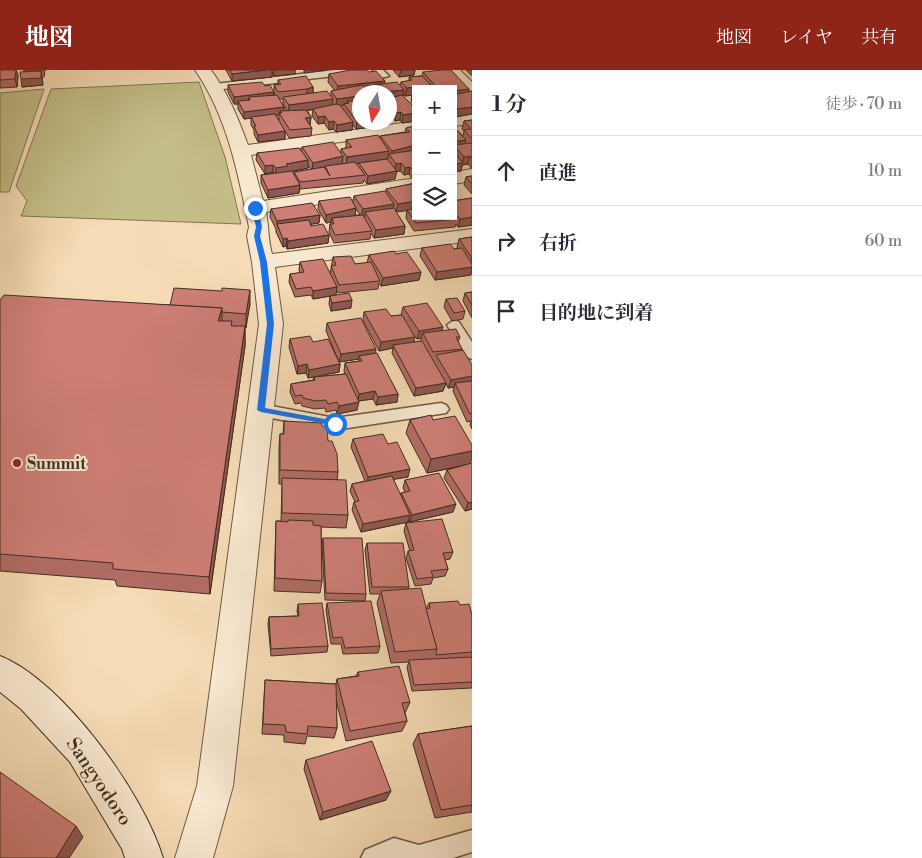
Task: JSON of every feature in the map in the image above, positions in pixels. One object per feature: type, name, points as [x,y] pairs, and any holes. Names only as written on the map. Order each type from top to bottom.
[{"type":"street","points":[[450,70],[472,92]]},
{"type":"street","points":[[194,858],[215,786],[271,324],[263,262],[257,236],[259,227],[242,151],[209,78]]},
{"type":"street","points":[[457,120],[472,118]]},
{"type":"street","points":[[242,151],[412,127]]},
{"type":"street","points":[[457,177],[472,175]]},
{"type":"street","points":[[255,208],[412,185]]},
{"type":"street","points":[[263,262],[472,235]]},
{"type":"street","name":"Sangyodoro","points":[[0,672],[33,697],[83,749],[139,841],[144,858]]},
{"type":"lane","points":[[209,78],[309,76],[359,70]]},
{"type":"lane","points":[[309,76],[315,85]]},
{"type":"lane","points":[[454,325],[472,354]]},
{"type":"lane","points":[[261,410],[335,424],[441,410]]},
{"type":"lane","points":[[373,858],[394,849],[419,857],[472,841]]},
{"type":"shaded area","points":[[199,82],[225,157],[241,224],[21,216],[27,201],[16,186],[51,89]]},
{"type":"shaded area","points":[[44,89],[9,192],[0,192],[0,93]]},
{"type":"building","points":[[0,70],[16,70],[15,79],[0,80]]},
{"type":"building","points":[[230,70],[265,70],[232,74]]},
{"type":"building","points":[[351,70],[376,71],[385,81],[338,86],[329,74]]},
{"type":"building","points":[[451,70],[469,89],[457,90],[457,85],[434,85],[423,72]]},
{"type":"building","points":[[41,71],[41,78],[21,79],[20,72]]},
{"type":"building","points":[[306,76],[313,87],[278,92],[274,85],[281,84],[278,80]]},
{"type":"building","points":[[422,76],[431,85],[412,85],[412,87],[407,88],[401,82],[412,80],[409,77]]},
{"type":"building","points":[[262,82],[265,86],[270,85],[274,92],[234,97],[228,85]]},
{"type":"building","points":[[397,82],[404,90],[397,91],[397,85],[374,85]]},
{"type":"building","points":[[352,87],[352,97],[337,99],[331,91]]},
{"type":"building","points":[[327,91],[333,99],[289,105],[283,97]]},
{"type":"building","points":[[472,91],[472,107],[457,109],[457,94]]},
{"type":"building","points":[[277,95],[284,107],[244,112],[238,101],[250,100],[249,97]]},
{"type":"building","points":[[402,95],[412,105],[412,114],[403,115],[401,112],[397,113],[397,96]]},
{"type":"building","points":[[347,101],[352,101],[352,115],[344,104],[349,103]]},
{"type":"building","points":[[336,104],[340,105],[352,122],[337,125],[334,121],[329,122],[325,116],[318,117],[313,109]]},
{"type":"building","points":[[306,110],[311,117],[305,118],[312,128],[290,130],[279,113],[282,113],[280,111]]},
{"type":"building","points":[[275,114],[285,131],[258,135],[251,117]]},
{"type":"building","points":[[472,120],[472,139],[464,130],[471,129],[464,121]]},
{"type":"building","points":[[412,126],[412,146],[392,151],[380,136],[410,132],[406,128]]},
{"type":"building","points":[[457,130],[466,140],[457,141]]},
{"type":"building","points":[[378,135],[389,151],[347,157],[341,149],[352,147],[346,140]]},
{"type":"building","points":[[333,142],[343,156],[313,163],[302,147]]},
{"type":"building","points":[[472,143],[472,159],[470,156],[464,157],[457,149],[457,145]]},
{"type":"building","points":[[299,148],[308,160],[276,168],[273,165],[265,166],[257,153]]},
{"type":"building","points":[[412,151],[412,169],[410,167],[405,168],[401,163],[396,164],[389,154]]},
{"type":"building","points":[[457,156],[463,163],[457,164]]},
{"type":"building","points":[[387,159],[397,171],[368,176],[359,163]]},
{"type":"building","points":[[355,162],[365,175],[300,182],[294,172],[324,167],[330,176],[325,166]]},
{"type":"building","points":[[292,171],[300,185],[268,190],[261,175]]},
{"type":"building","points":[[472,176],[472,184],[466,177]]},
{"type":"building","points":[[412,184],[412,202],[398,204],[386,189]]},
{"type":"building","points":[[385,191],[394,204],[363,209],[354,196]]},
{"type":"building","points":[[350,197],[356,208],[326,215],[319,201]]},
{"type":"building","points":[[472,198],[472,217],[460,219],[457,216],[457,200]]},
{"type":"building","points":[[312,203],[320,215],[277,221],[271,209]]},
{"type":"building","points":[[394,208],[405,226],[376,230],[365,212]]},
{"type":"building","points":[[412,209],[412,217],[407,210]]},
{"type":"building","points":[[363,215],[372,231],[335,235],[330,224],[334,224],[332,218]]},
{"type":"building","points":[[309,220],[311,226],[323,224],[329,235],[288,241],[287,238],[283,239],[277,224]]},
{"type":"building","points":[[414,220],[447,220],[416,223]]},
{"type":"building","points":[[472,237],[472,258],[459,239]]},
{"type":"building","points":[[450,244],[454,249],[462,248],[472,267],[437,272],[422,248]]},
{"type":"building","points":[[394,251],[396,254],[407,252],[421,272],[383,278],[369,255]]},
{"type":"building","points":[[351,256],[355,264],[371,262],[380,281],[339,285],[331,266],[336,265],[333,257]]},
{"type":"building","points":[[323,259],[337,287],[313,291],[311,287],[296,289],[290,274],[304,272],[300,262]]},
{"type":"building","points":[[174,288],[222,291],[222,288],[250,290],[246,314],[222,312],[222,308],[170,305]]},
{"type":"building","points":[[472,292],[472,305],[465,293]]},
{"type":"building","points":[[349,293],[352,300],[332,303],[330,296]]},
{"type":"building","points":[[4,295],[222,308],[218,321],[232,321],[231,326],[245,326],[209,577],[113,569],[113,563],[0,554],[0,300]]},
{"type":"building","points":[[457,298],[465,311],[454,313],[446,299]]},
{"type":"building","points":[[427,303],[443,327],[419,331],[403,307]]},
{"type":"building","points":[[386,309],[391,316],[402,315],[415,337],[381,342],[364,312]]},
{"type":"building","points":[[361,318],[376,349],[341,354],[327,323]]},
{"type":"building","points":[[456,329],[460,337],[456,337],[462,349],[433,352],[423,333]]},
{"type":"building","points":[[310,336],[313,342],[328,339],[340,364],[309,370],[307,364],[298,366],[290,339]]},
{"type":"building","points":[[422,341],[446,383],[416,388],[393,345]]},
{"type":"building","points":[[463,350],[472,365],[472,376],[451,380],[436,355]]},
{"type":"building","points":[[377,353],[398,394],[378,397],[375,391],[359,394],[345,363],[362,361],[359,356]]},
{"type":"building","points":[[346,374],[359,402],[339,406],[337,402],[328,404],[326,400],[316,401],[303,398],[302,395],[295,396],[291,384],[315,380],[314,377]]},
{"type":"building","points":[[472,381],[472,413],[470,414],[455,383]]},
{"type":"building","points":[[431,415],[433,420],[455,416],[472,445],[472,451],[431,459],[410,420]]},
{"type":"building","points":[[284,421],[322,423],[322,426],[327,427],[328,441],[332,441],[337,454],[338,472],[280,470],[280,434],[284,434]]},
{"type":"building","points":[[383,434],[388,444],[397,442],[410,469],[368,477],[353,439]]},
{"type":"building","points":[[472,463],[472,502],[468,503],[447,470]]},
{"type":"building","points":[[439,473],[456,504],[412,515],[401,493],[410,491],[405,480]]},
{"type":"building","points":[[392,476],[410,515],[363,524],[354,502],[359,501],[352,484]]},
{"type":"building","points":[[282,478],[346,480],[348,515],[282,513]]},
{"type":"building","points":[[442,519],[453,552],[443,553],[448,569],[431,571],[433,577],[417,579],[408,551],[414,550],[406,523]]},
{"type":"building","points":[[288,520],[313,521],[313,525],[321,526],[322,581],[275,578],[276,521],[288,522]]},
{"type":"building","points":[[323,538],[362,538],[366,594],[326,593]]},
{"type":"building","points":[[367,543],[403,543],[409,587],[372,587]]},
{"type":"building","points":[[421,588],[437,649],[395,652],[381,591]]},
{"type":"building","points":[[371,601],[380,646],[345,648],[342,637],[333,638],[327,603]]},
{"type":"building","points":[[458,601],[460,605],[469,604],[472,615],[472,652],[436,655],[437,649],[426,609],[430,608],[429,603]]},
{"type":"building","points":[[322,603],[328,646],[271,649],[269,617],[299,616],[298,604]]},
{"type":"building","points":[[472,657],[472,682],[414,685],[409,660]]},
{"type":"building","points":[[399,666],[410,702],[402,703],[407,721],[350,731],[337,679],[359,676],[358,672]]},
{"type":"building","points":[[265,680],[336,684],[337,728],[308,726],[307,734],[286,732],[285,725],[263,724]]},
{"type":"building","points":[[472,726],[472,805],[441,810],[418,734]]},
{"type":"building","points":[[372,741],[391,791],[323,812],[306,760]]},
{"type":"building","points":[[0,772],[76,826],[56,858],[0,858]]},
{"type":"place","name":"Summit","points":[[17,463]]},
{"type":"route","points":[[255,208],[259,227],[257,236],[263,262],[271,324],[261,410],[335,424]]}]
